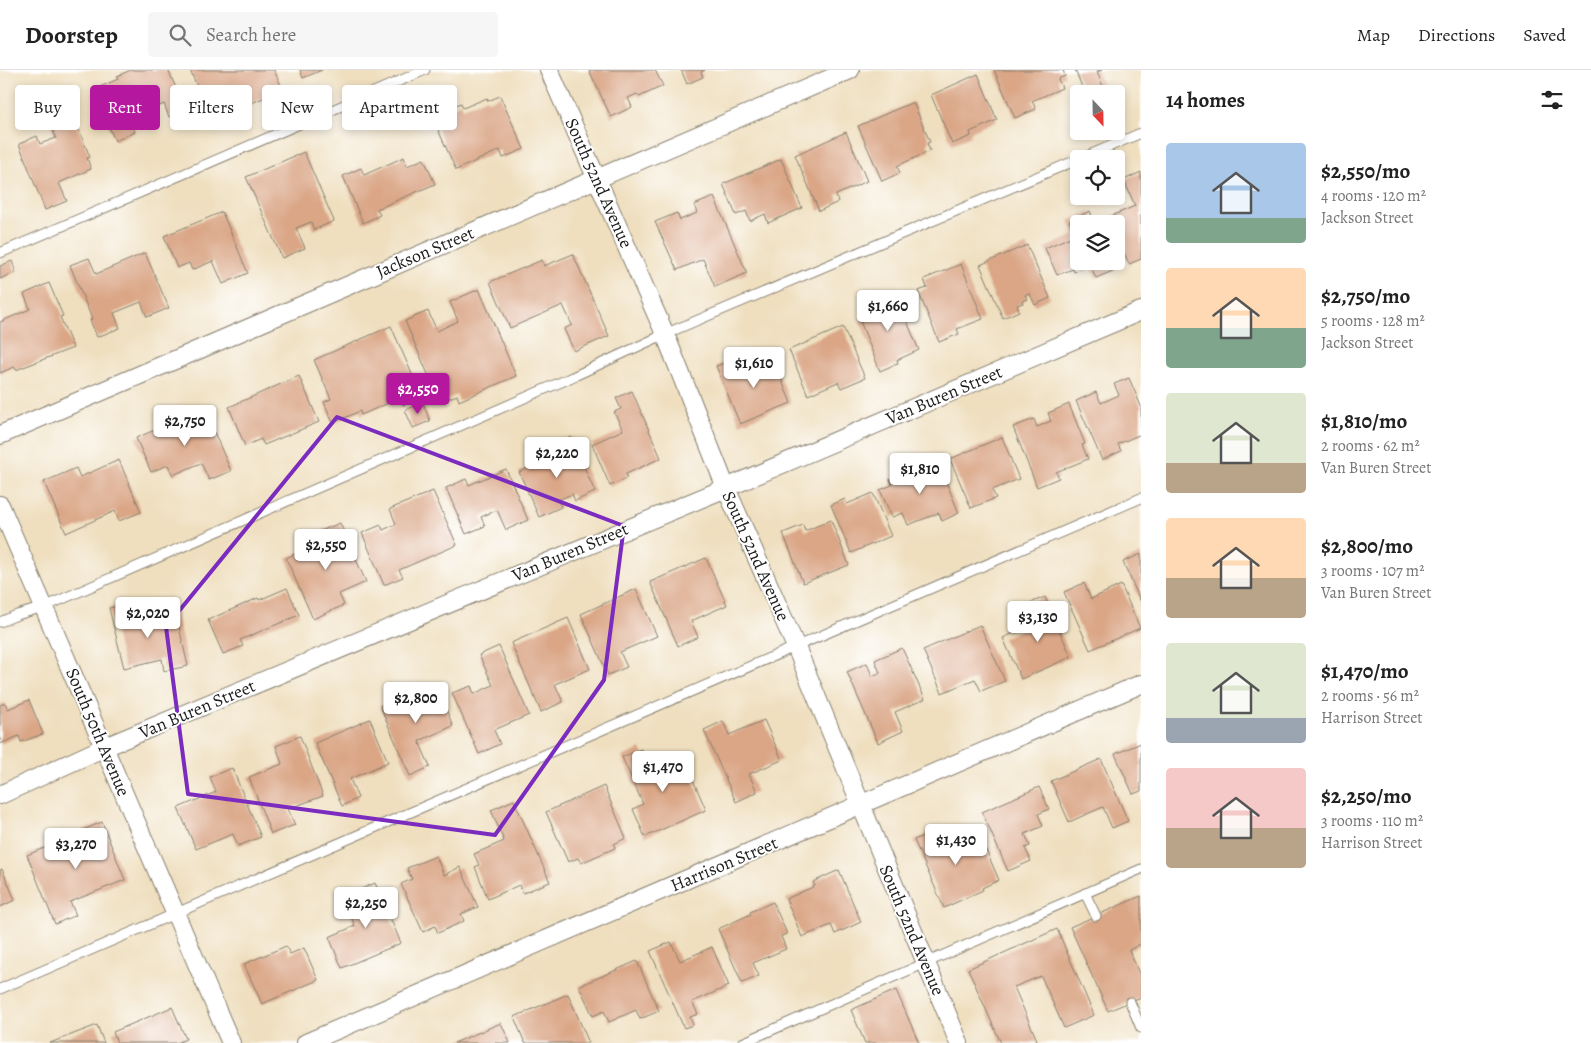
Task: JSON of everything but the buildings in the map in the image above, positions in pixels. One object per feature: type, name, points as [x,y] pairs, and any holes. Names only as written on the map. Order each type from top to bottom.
[{"type":"street","name":"South 52nd Avenue","points":[[550,70],[665,334],[726,488],[796,647],[959,1043]]},
{"type":"street","name":"Jackson Street","points":[[0,435],[850,70]]},
{"type":"street","name":"Van Buren Street","points":[[0,795],[105,747],[726,488],[1141,311]]},
{"type":"street","name":"South 50th Avenue","points":[[0,505],[231,1043]]},
{"type":"street","name":"Harrison Street","points":[[306,1043],[1141,684]]},
{"type":"lane","points":[[0,253],[424,70]]},
{"type":"lane","points":[[1100,150],[1141,133]]},
{"type":"lane","points":[[0,622],[44,607],[568,379],[665,334],[1070,163]]},
{"type":"lane","points":[[0,989],[1141,498]]},
{"type":"lane","points":[[742,1043],[1141,869]]},
{"type":"lane","points":[[1085,893],[1096,916]]},
{"type":"lane","points":[[1130,1002],[1141,1028]]},
{"type":"highlighted area","points":[[337,417],[624,526],[604,680],[495,835],[188,794],[166,627]]}]
